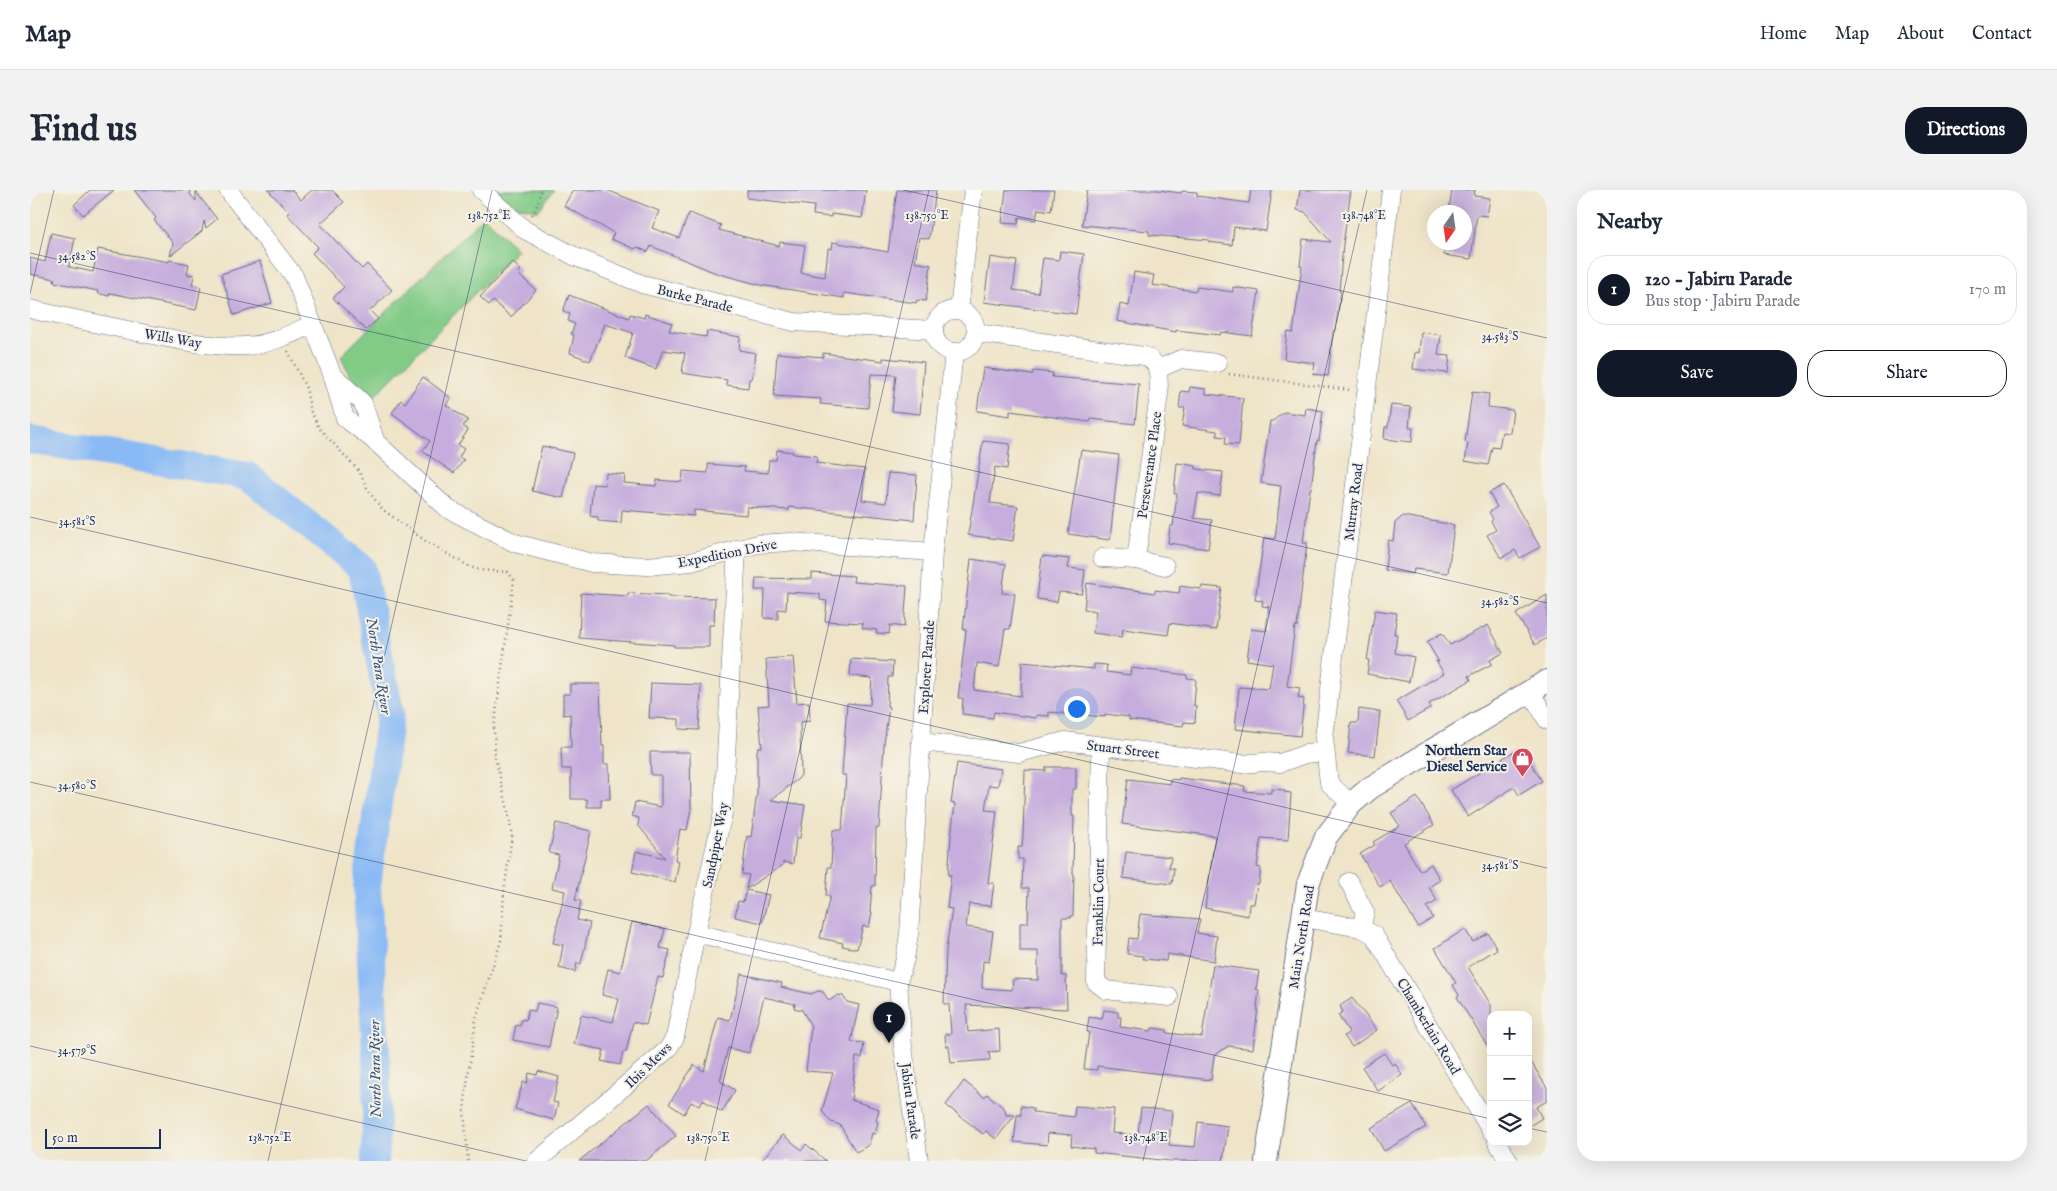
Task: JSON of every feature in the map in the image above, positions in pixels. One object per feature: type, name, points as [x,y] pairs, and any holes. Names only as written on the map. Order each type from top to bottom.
[{"type":"main road","name":"Main North Road","points":[[1266,1161],[1308,884],[1326,837],[1351,804],[1370,788],[1538,686]]},
{"type":"street","name":"Expedition Drive","points":[[228,190],[294,276],[332,374],[362,403],[377,443],[448,509],[515,543],[592,563],[647,566],[691,562],[758,544],[790,542],[934,552]]},
{"type":"street","name":"Burke Parade","points":[[481,190],[524,230],[576,257],[642,284],[794,322],[934,330]]},
{"type":"street","points":[[959,310],[973,190]]},
{"type":"street","name":"Murray Road","points":[[1351,804],[1329,783],[1324,738],[1391,190]]},
{"type":"street","name":"Wills Way","points":[[30,309],[183,341],[222,346],[264,344],[313,324]]},
{"type":"street","points":[[959,310],[973,320],[976,333],[967,349],[954,352],[943,348],[937,342],[934,330],[938,319],[944,313],[959,310]]},
{"type":"street","points":[[976,333],[1144,356],[1151,359],[1158,369],[1181,359],[1218,363]]},
{"type":"street","name":"Explorer Parade","points":[[898,982],[905,959],[909,934],[934,552],[954,352]]},
{"type":"street","name":"Perseverance Place","points":[[1136,560],[1159,394],[1158,369]]},
{"type":"street","name":"Sandpiper Way","points":[[696,933],[724,805],[737,549]]},
{"type":"street","points":[[1102,558],[1136,560],[1165,566]]},
{"type":"street","points":[[1538,686],[1547,720]]},
{"type":"street","name":"Stuart Street","points":[[921,742],[1019,753],[1065,741],[1242,764],[1280,763],[1305,754],[1325,752]]},
{"type":"street","name":"Franklin Court","points":[[1101,746],[1096,982],[1106,990],[1169,997]]},
{"type":"street","points":[[1349,882],[1365,912],[1360,928]]},
{"type":"street","name":"Chamberlain Road","points":[[1303,918],[1360,928],[1374,935],[1487,1124]]},
{"type":"street","points":[[696,933],[898,982]]},
{"type":"street","name":"Ibis Mews","points":[[538,1161],[668,1049],[675,1037],[681,1013],[696,933]]},
{"type":"street","name":"Jabiru Parade","points":[[898,982],[904,1047],[919,1161]]},
{"type":"street","points":[[1500,1146],[1509,1161]]},
{"type":"path","points":[[524,230],[536,208],[541,190]]},
{"type":"path","points":[[282,338],[306,388],[311,412],[319,428],[359,471],[368,490],[382,509],[424,540],[470,567],[480,570],[508,572],[514,580],[494,728],[495,758],[507,806],[512,836],[504,892],[501,941],[476,1018],[464,1111],[468,1161]]},
{"type":"path","points":[[1218,363],[1225,373],[1366,392]]},
{"type":"green space","points":[[494,190],[554,190],[538,211],[511,204]]},
{"type":"green space","points":[[484,216],[517,250],[374,397],[352,380],[341,356]]},
{"type":"building","points":[[90,190],[114,190],[83,215],[74,205]]},
{"type":"building","points":[[134,190],[190,190],[190,194],[196,201],[196,192],[217,219],[206,228],[204,221],[202,231],[170,256],[173,243],[154,220],[156,218]]},
{"type":"building","points":[[268,190],[292,190],[301,200],[312,190],[332,190],[344,202],[320,224],[362,269],[367,264],[392,290],[370,311],[378,319],[366,330],[333,298],[344,287],[312,253],[318,247],[287,214],[289,212]]},
{"type":"building","points":[[573,190],[607,190],[659,211],[652,228],[679,238],[689,213],[721,225],[719,230],[779,246],[780,242],[805,245],[801,273],[825,277],[828,248],[832,249],[833,242],[888,252],[897,190],[936,190],[929,239],[919,237],[915,262],[931,265],[926,301],[917,300],[916,303],[844,293],[844,298],[760,285],[716,273],[651,246],[648,252],[637,247],[635,249],[611,239],[614,233],[564,206]]},
{"type":"building","points":[[747,190],[866,190],[862,218],[831,214],[831,217],[813,215],[814,206],[747,198]]},
{"type":"building","points":[[1006,190],[1054,190],[1051,211],[1038,209],[1036,220],[1019,217],[1018,224],[1002,223]]},
{"type":"building","points":[[1087,190],[1197,192],[1197,196],[1249,203],[1251,190],[1272,190],[1266,231],[1234,227],[1232,245],[1209,242],[1209,240],[1149,235],[1149,231],[1082,225]]},
{"type":"building","points":[[1300,190],[1351,190],[1343,244],[1339,291],[1341,291],[1335,331],[1333,331],[1328,376],[1313,374],[1315,363],[1284,359],[1287,332],[1293,333],[1302,266],[1300,266],[1303,239],[1331,242],[1305,212],[1297,210]]},
{"type":"building","points":[[1452,190],[1475,190],[1474,196],[1490,198],[1487,216],[1477,215],[1471,259],[1444,255],[1444,250],[1472,250],[1472,205],[1450,205]]},
{"type":"building","points":[[51,233],[75,238],[69,267],[93,272],[98,249],[189,264],[187,274],[194,275],[192,285],[201,287],[196,310],[110,293],[109,296],[97,293],[98,291],[54,282],[55,279],[30,274],[30,258],[45,262]]},
{"type":"building","points":[[1060,251],[1084,254],[1076,314],[984,302],[990,257],[1017,261],[1013,290],[1038,293],[1043,258],[1059,260]]},
{"type":"building","points":[[260,261],[272,303],[234,315],[221,274]]},
{"type":"building","points":[[512,262],[521,270],[518,274],[536,290],[511,317],[493,301],[489,305],[480,297]]},
{"type":"building","points":[[1134,272],[1154,275],[1152,285],[1196,291],[1197,287],[1233,292],[1233,287],[1259,291],[1252,336],[1221,332],[1220,335],[1176,330],[1176,332],[1117,321],[1120,304],[1129,306]]},
{"type":"building","points":[[569,295],[629,318],[630,314],[644,318],[645,314],[672,323],[669,331],[706,337],[707,331],[740,337],[739,350],[756,353],[752,379],[749,379],[748,388],[726,385],[727,380],[682,373],[685,353],[663,350],[656,369],[625,358],[633,333],[605,324],[590,361],[570,353],[574,335],[571,334],[575,324],[568,321],[570,314],[563,311]]},
{"type":"building","points":[[1421,332],[1441,335],[1438,355],[1450,356],[1448,373],[1413,369],[1415,352],[1419,353]]},
{"type":"building","points":[[777,353],[823,357],[823,353],[883,361],[883,358],[924,362],[920,414],[892,411],[896,375],[871,374],[868,408],[820,404],[821,399],[774,396]]},
{"type":"building","points":[[983,368],[1032,375],[1033,371],[1053,373],[1052,377],[1139,384],[1135,424],[1091,419],[1090,422],[1010,411],[1010,416],[977,411]]},
{"type":"building","points":[[423,377],[451,398],[446,405],[468,420],[463,426],[468,430],[458,445],[464,449],[459,457],[464,460],[454,473],[422,451],[430,441],[392,413],[401,400],[405,403]]},
{"type":"building","points":[[1190,387],[1206,389],[1206,394],[1243,398],[1239,445],[1225,444],[1226,437],[1217,436],[1217,431],[1182,426],[1185,408],[1179,408],[1181,391],[1189,392]]},
{"type":"building","points":[[1472,392],[1489,394],[1488,407],[1513,410],[1510,433],[1502,432],[1499,448],[1492,447],[1488,465],[1465,461],[1468,443],[1465,442]]},
{"type":"building","points":[[1391,405],[1411,407],[1409,428],[1413,428],[1412,442],[1384,439]]},
{"type":"building","points":[[1306,408],[1323,411],[1310,489],[1303,543],[1307,543],[1297,627],[1295,626],[1287,686],[1300,688],[1298,698],[1304,699],[1300,736],[1235,729],[1239,687],[1269,689],[1273,664],[1247,660],[1251,629],[1266,631],[1269,607],[1262,606],[1263,601],[1255,600],[1264,538],[1275,539],[1281,486],[1261,483],[1270,421],[1273,421],[1284,412],[1305,415]]},
{"type":"building","points":[[983,441],[1010,444],[1007,469],[995,467],[990,503],[1018,506],[1013,541],[968,535]]},
{"type":"building","points":[[542,446],[573,453],[563,498],[532,491]]},
{"type":"building","points":[[777,450],[793,452],[793,454],[817,456],[816,463],[865,469],[862,500],[886,503],[888,473],[917,475],[914,520],[789,507],[789,510],[747,507],[746,515],[694,510],[694,516],[622,510],[621,523],[598,521],[598,517],[590,516],[593,484],[605,485],[606,473],[625,475],[624,483],[656,486],[657,480],[682,482],[683,471],[708,473],[708,464],[745,467],[744,471],[768,473],[769,460],[776,460]]},
{"type":"building","points":[[1081,450],[1119,455],[1110,540],[1068,534]]},
{"type":"building","points":[[1177,463],[1196,466],[1196,469],[1223,472],[1220,496],[1198,493],[1194,518],[1212,520],[1208,549],[1168,543],[1170,526],[1173,526],[1177,494],[1174,493]]},
{"type":"building","points":[[1504,485],[1540,547],[1520,558],[1515,550],[1501,558],[1487,535],[1496,530],[1489,512],[1497,507],[1489,493]]},
{"type":"building","points":[[1403,516],[1454,525],[1448,573],[1414,569],[1413,574],[1385,570],[1388,540],[1393,541],[1395,523]]},
{"type":"building","points":[[1042,556],[1070,559],[1068,568],[1085,570],[1082,594],[1059,592],[1057,602],[1037,599]]},
{"type":"building","points":[[971,559],[1006,564],[1002,593],[1015,594],[1010,629],[1005,629],[999,667],[977,663],[974,690],[1021,696],[1022,662],[1094,669],[1094,664],[1107,665],[1106,672],[1130,675],[1131,668],[1187,675],[1187,678],[1196,679],[1195,723],[1184,722],[1183,726],[1129,720],[1129,717],[1105,714],[1105,717],[1049,712],[1049,716],[1036,715],[1036,718],[994,712],[993,718],[962,714],[963,698],[958,698],[966,630],[963,630]]},
{"type":"building","points":[[812,573],[854,576],[853,582],[907,586],[904,627],[890,625],[889,634],[876,633],[877,630],[862,628],[863,623],[825,621],[827,601],[820,600],[820,594],[787,592],[786,610],[778,609],[778,619],[764,618],[765,590],[755,590],[756,578],[812,579]]},
{"type":"building","points":[[1087,583],[1155,593],[1155,590],[1179,593],[1180,586],[1201,589],[1202,586],[1222,588],[1216,630],[1170,623],[1168,635],[1123,629],[1122,637],[1093,633],[1096,611],[1084,609]]},
{"type":"building","points":[[581,593],[628,596],[628,593],[668,595],[668,597],[715,598],[714,625],[709,625],[709,647],[674,647],[674,645],[579,638]]},
{"type":"building","points":[[1547,595],[1547,638],[1535,645],[1516,614]]},
{"type":"building","points":[[1375,610],[1397,613],[1394,634],[1397,634],[1395,653],[1414,657],[1409,682],[1367,674],[1369,660],[1367,660]]},
{"type":"building","points":[[1488,625],[1503,653],[1490,660],[1492,664],[1469,676],[1471,680],[1429,704],[1431,708],[1408,721],[1396,701],[1444,673],[1427,642],[1442,633],[1450,645]]},
{"type":"building","points":[[793,657],[797,703],[809,702],[810,721],[800,722],[801,775],[771,800],[805,805],[800,838],[796,838],[793,864],[783,862],[783,865],[746,889],[749,875],[742,874],[747,836],[751,837],[757,793],[757,751],[758,747],[762,747],[758,706],[769,705],[766,659]]},
{"type":"building","points":[[851,659],[893,662],[892,677],[888,677],[887,706],[889,707],[884,744],[879,828],[876,828],[875,886],[872,886],[870,912],[872,913],[869,927],[863,926],[857,949],[842,946],[843,943],[820,938],[830,896],[826,896],[828,867],[831,867],[833,830],[842,830],[846,775],[842,775],[847,703],[870,705],[872,678],[850,676]]},
{"type":"building","points":[[651,683],[701,685],[699,730],[679,729],[679,719],[649,718]]},
{"type":"building","points":[[570,684],[600,684],[602,746],[604,746],[604,764],[609,764],[610,799],[601,799],[601,807],[587,807],[587,799],[571,799],[571,769],[562,769],[561,747],[571,747],[570,714],[563,715],[563,694],[570,694]]},
{"type":"building","points":[[1359,709],[1380,712],[1375,756],[1348,753],[1351,723],[1358,723]]},
{"type":"building","points":[[650,752],[690,752],[691,809],[687,830],[680,829],[675,860],[679,861],[675,882],[632,872],[636,851],[665,858],[638,825],[639,818],[632,816],[635,802],[661,807],[661,775],[651,775]]},
{"type":"building","points":[[1513,752],[1519,762],[1527,757],[1542,781],[1519,795],[1514,787],[1468,817],[1451,790]]},
{"type":"building","points":[[957,763],[1001,769],[998,786],[989,785],[985,810],[997,811],[988,883],[994,883],[991,906],[969,904],[966,927],[993,931],[989,962],[983,961],[982,988],[1012,990],[1013,979],[1038,980],[1038,951],[1020,951],[1020,923],[1028,923],[1029,888],[1022,888],[1023,859],[1018,859],[1018,847],[1022,847],[1023,836],[1025,770],[1046,771],[1046,767],[1076,767],[1076,789],[1072,789],[1072,816],[1074,816],[1073,916],[1071,918],[1062,918],[1062,976],[1066,976],[1067,1009],[966,1005],[968,1032],[999,1029],[1000,1051],[989,1052],[990,1060],[951,1063],[945,1034],[951,1034],[949,1004],[944,1004],[946,950],[952,909],[947,908],[951,875],[948,875],[951,836],[955,804],[951,803]]},
{"type":"building","points":[[1179,778],[1245,786],[1244,791],[1271,793],[1271,789],[1284,790],[1284,792],[1291,793],[1288,840],[1261,838],[1257,867],[1261,868],[1259,884],[1257,884],[1254,904],[1249,904],[1248,916],[1205,908],[1215,836],[1122,824],[1128,779],[1170,784],[1170,779],[1179,780]]},
{"type":"building","points":[[1417,797],[1434,825],[1404,843],[1420,871],[1431,864],[1440,880],[1429,887],[1437,901],[1427,907],[1433,918],[1418,927],[1390,881],[1380,887],[1360,854],[1375,845],[1373,842],[1400,826],[1391,813]]},
{"type":"building","points":[[556,823],[591,831],[575,900],[581,901],[577,920],[590,923],[581,964],[577,963],[575,972],[559,968],[563,945],[553,943],[565,891],[552,888],[559,855],[549,853]]},
{"type":"building","points":[[1126,852],[1171,857],[1169,868],[1174,868],[1172,884],[1123,878]]},
{"type":"building","points":[[746,890],[769,895],[762,923],[735,917],[738,901],[743,902]]},
{"type":"building","points":[[1140,914],[1200,919],[1197,933],[1217,936],[1214,961],[1167,954],[1166,961],[1143,959],[1143,956],[1127,954],[1129,938],[1137,939]]},
{"type":"building","points":[[632,922],[665,929],[660,948],[670,950],[663,978],[658,977],[646,1025],[633,1022],[626,1052],[623,1052],[620,1065],[601,1061],[604,1050],[574,1044],[581,1015],[613,1022],[619,999],[602,995],[608,969],[620,972]]},
{"type":"building","points":[[1465,929],[1473,942],[1488,933],[1497,949],[1468,967],[1491,1005],[1491,1011],[1487,1011],[1487,1046],[1457,997],[1459,995],[1453,985],[1456,983],[1435,948]]},
{"type":"building","points":[[1213,965],[1259,971],[1256,989],[1259,990],[1258,1007],[1253,1049],[1228,1046],[1214,1056],[1211,1080],[1097,1066],[1097,1070],[1084,1069],[1089,1017],[1102,1019],[1104,1010],[1118,1012],[1118,1017],[1121,1017],[1120,1027],[1151,1031],[1152,1028],[1167,1030],[1167,1033],[1202,1037]]},
{"type":"building","points":[[741,974],[782,983],[781,987],[811,994],[818,991],[823,992],[829,1001],[838,995],[843,996],[847,1002],[859,1005],[851,1042],[864,1043],[862,1058],[856,1057],[851,1100],[879,1109],[875,1134],[872,1133],[869,1145],[856,1152],[840,1125],[831,1122],[822,1111],[833,1073],[806,1071],[811,1026],[802,1010],[794,1008],[795,1004],[764,997],[749,1053],[728,1048],[720,1081],[735,1090],[722,1112],[703,1100],[699,1106],[691,1102],[684,1114],[669,1104],[694,1065],[704,1071],[718,1017],[730,1020]]},
{"type":"building","points":[[1352,998],[1377,1030],[1352,1047],[1344,1036],[1349,1032],[1338,1015],[1343,1012],[1340,1006]]},
{"type":"building","points":[[537,1003],[557,1007],[549,1047],[513,1040],[516,1025],[520,1026],[522,1019],[526,1020],[528,1010],[535,1011]]},
{"type":"building","points":[[1384,1053],[1392,1065],[1395,1063],[1402,1075],[1378,1091],[1362,1067]]},
{"type":"building","points":[[1532,1064],[1547,1088],[1547,1101],[1536,1107],[1542,1118],[1532,1124]]},
{"type":"building","points":[[538,1071],[559,1077],[553,1102],[558,1103],[554,1120],[515,1109],[523,1082],[527,1083],[529,1073],[537,1075]]},
{"type":"building","points":[[964,1081],[984,1097],[987,1094],[1005,1109],[1006,1115],[1015,1115],[996,1139],[986,1131],[983,1134],[946,1105]]},
{"type":"building","points":[[649,1104],[676,1136],[646,1161],[579,1161]]},
{"type":"building","points":[[1412,1104],[1426,1127],[1384,1151],[1371,1128]]},
{"type":"building","points":[[1021,1106],[1033,1108],[1033,1112],[1074,1117],[1075,1106],[1114,1109],[1112,1133],[1138,1135],[1141,1108],[1172,1111],[1169,1145],[1195,1147],[1198,1122],[1228,1126],[1223,1161],[1171,1161],[1094,1153],[1094,1149],[1071,1146],[1072,1135],[1048,1133],[1047,1145],[1014,1142],[1017,1115],[1021,1115]]},
{"type":"building","points":[[783,1135],[802,1150],[806,1144],[826,1161],[761,1161]]},
{"type":"waterway","name":"North Para River","points":[[30,440],[248,476],[362,568],[390,713],[367,886],[377,1071],[375,1161]]},
{"type":"place","name":"Northern Star Diesel Service","points":[[1523,777]]},
{"type":"place","name":"120 - Jabiru Parade","points":[[889,1043]]}]
